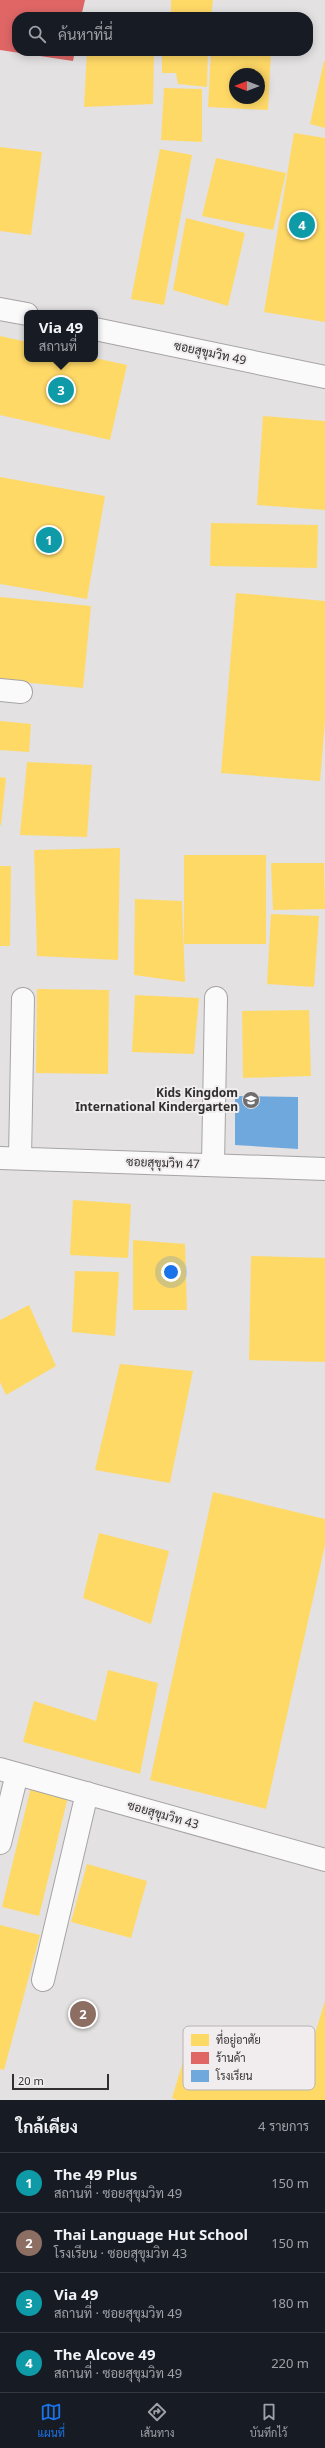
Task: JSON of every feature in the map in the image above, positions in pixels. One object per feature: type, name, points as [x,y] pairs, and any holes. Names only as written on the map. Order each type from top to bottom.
[{"type":"street","points":[[0,308],[24,313]]},
{"type":"street","name":"ซอยสุขุมวิท 49","points":[[98,330],[325,377]]},
{"type":"street","points":[[213,1165],[216,998]]},
{"type":"street","points":[[10,1158],[23,999]]},
{"type":"street","name":"ซอยสุขุมวิท 47","points":[[10,1158],[325,1169]]},
{"type":"street","points":[[0,1843],[8,1771]]},
{"type":"street","name":"ซอยสุขุมวิท 43","points":[[8,1771],[325,1860]]},
{"type":"street","points":[[43,1980],[87,1793]]},
{"type":"building: ที่อยู่อาศัย","points":[[171,0],[213,0],[212,12],[171,12]]},
{"type":"building: ที่อยู่อาศัย","points":[[87,56],[154,56],[153,104],[84,107]]},
{"type":"building: ที่อยู่อาศัย","points":[[162,56],[208,56],[207,87],[178,84],[176,73],[162,73]]},
{"type":"building: ที่อยู่อาศัย","points":[[211,56],[271,56],[268,110],[208,107]]},
{"type":"building: ที่อยู่อาศัย","points":[[325,61],[325,128],[310,124]]},
{"type":"building: ที่อยู่อาศัย","points":[[164,88],[202,89],[202,142],[161,140]]},
{"type":"building: ที่อยู่อาศัย","points":[[294,133],[325,138],[325,322],[264,312]]},
{"type":"building: ที่อยู่อาศัย","points":[[0,147],[42,152],[31,235],[0,231]]},
{"type":"building: ที่อยู่อาศัย","points":[[160,149],[192,155],[164,305],[131,299]]},
{"type":"building: ที่อยู่อาศัย","points":[[216,158],[286,173],[273,230],[202,216]]},
{"type":"building: ที่อยู่อาศัย","points":[[186,218],[245,233],[228,306],[173,290]]},
{"type":"building: ที่อยู่อาศัย","points":[[0,336],[24,341],[24,362],[98,362],[98,359],[127,365],[110,440],[0,415]]},
{"type":"building: ที่อยู่อาศัย","points":[[263,416],[325,421],[325,510],[257,505]]},
{"type":"building: ที่อยู่อาศัย","points":[[0,477],[105,496],[87,599],[0,584]]},
{"type":"building: ที่อยู่อาศัย","points":[[211,523],[318,525],[317,568],[210,566]]},
{"type":"building: ที่อยู่อาศัย","points":[[236,593],[325,601],[325,721],[320,781],[221,773]]},
{"type":"building: ที่อยู่อาศัย","points":[[0,597],[91,606],[83,688],[0,680]]},
{"type":"building: ที่อยู่อาศัย","points":[[0,721],[31,724],[29,752],[0,750]]},
{"type":"building: ที่อยู่อาศัย","points":[[27,762],[92,765],[87,837],[20,835]]},
{"type":"building: ที่อยู่อาศัย","points":[[0,777],[6,778],[1,825],[0,825]]},
{"type":"building: ที่อยู่อาศัย","points":[[120,848],[118,960],[37,956],[34,850]]},
{"type":"building: ที่อยู่อาศัย","points":[[184,855],[266,855],[266,944],[184,944]]},
{"type":"building: ที่อยู่อาศัย","points":[[271,863],[324,863],[325,909],[273,910]]},
{"type":"building: ที่อยู่อาศัย","points":[[0,866],[11,866],[10,946],[0,946]]},
{"type":"building: ที่อยู่อาศัย","points":[[135,899],[182,901],[185,982],[134,975]]},
{"type":"building: ที่อยู่อาศัย","points":[[271,914],[319,916],[314,987],[267,984]]},
{"type":"building: ที่อยู่อาศัย","points":[[37,989],[109,990],[108,1074],[36,1073]]},
{"type":"building: ที่อยู่อาศัย","points":[[135,995],[199,998],[194,1054],[132,1052]]},
{"type":"building: ที่อยู่อาศัย","points":[[309,1010],[311,1076],[243,1078],[242,1011]]},
{"type":"building: ที่อยู่อาศัย","points":[[73,1200],[131,1204],[128,1258],[70,1255]]},
{"type":"building: ที่อยู่อาศัย","points":[[133,1240],[185,1244],[187,1310],[133,1310]]},
{"type":"building: ที่อยู่อาศัย","points":[[251,1256],[325,1258],[325,1362],[249,1360]]},
{"type":"building: ที่อยู่อาศัย","points":[[75,1271],[119,1272],[115,1336],[72,1332]]},
{"type":"building: ที่อยู่อาศัย","points":[[29,1305],[56,1366],[6,1395],[0,1382],[0,1320]]},
{"type":"building: ที่อยู่อาศัย","points":[[120,1364],[193,1371],[170,1483],[95,1470]]},
{"type":"building: ที่อยู่อาศัย","points":[[213,1492],[325,1519],[325,1545],[266,1809],[150,1780]]},
{"type":"building: ที่อยู่อาศัย","points":[[99,1533],[169,1551],[151,1624],[83,1598]]},
{"type":"building: ที่อยู่อาศัย","points":[[108,1670],[158,1683],[140,1774],[23,1742],[34,1701],[96,1721]]},
{"type":"building: ที่อยู่อาศัย","points":[[31,1787],[68,1797],[39,1916],[2,1907]]},
{"type":"building: ที่อยู่อาศัย","points":[[87,1864],[147,1881],[131,1938],[71,1922]]},
{"type":"building: ที่อยู่อาศัย","points":[[0,1925],[40,1935],[4,2070],[0,2069]]},
{"type":"building: ที่อยู่อาศัย","points":[[325,2001],[325,2100],[178,2100],[172,2098],[183,2062],[183,2090],[315,2090],[315,2034]]},
{"type":"building: ร้านค้า","points":[[0,0],[85,0],[82,12],[12,12],[12,52],[0,50]]},
{"type":"building: ร้านค้า","points":[[40,56],[74,56],[73,61]]},
{"type":"building: โรงเรียน","points":[[235,1096],[298,1097],[298,1149],[235,1145]]},
{"type":"place","name":"The Alcove 49","points":[[302,225]]},
{"type":"place","name":"Via 49","points":[[61,390]]},
{"type":"place","name":"The 49 Plus","points":[[49,540]]},
{"type":"place","name":"Kids Kingdom International Kindergarten","points":[[251,1100]]},
{"type":"place","name":"Thai Language Hut School","points":[[83,2014]]}]
